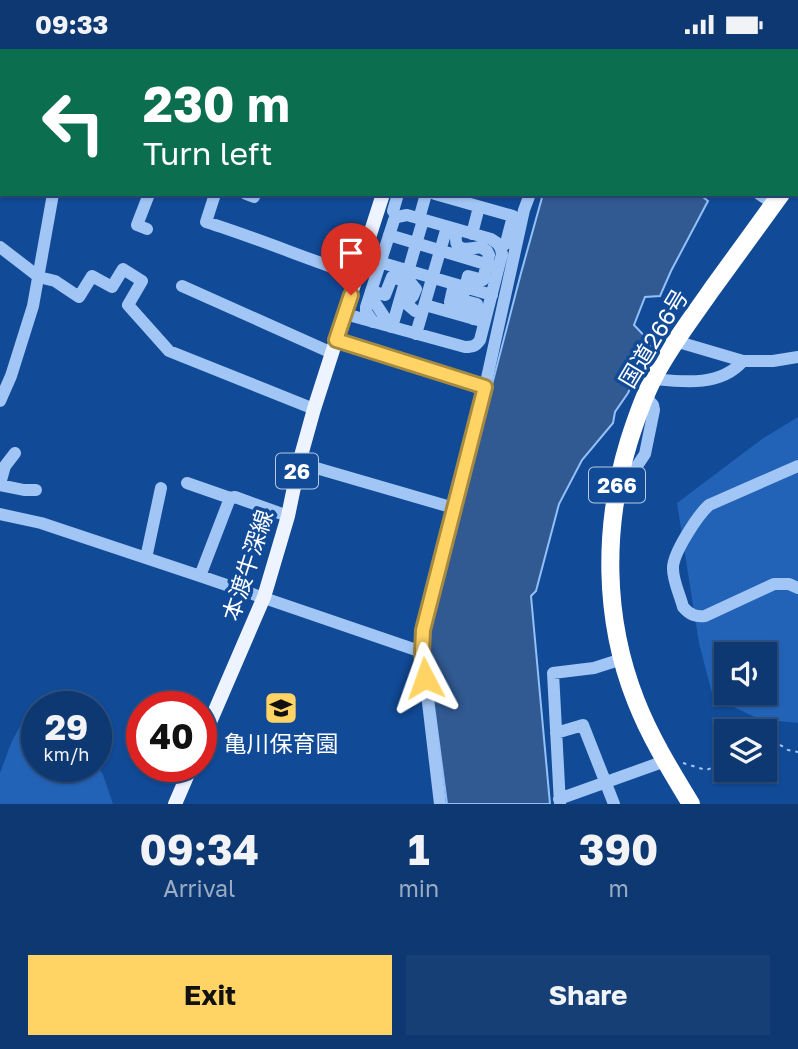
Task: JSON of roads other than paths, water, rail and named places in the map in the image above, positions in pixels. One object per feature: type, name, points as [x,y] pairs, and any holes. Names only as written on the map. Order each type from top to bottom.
[{"type":"highway","name":"国道266号","points":[[691,804],[646,725],[622,659],[611,595],[610,534],[619,476],[638,413],[649,388],[675,341],[771,197]]},
{"type":"main road","name":"本渡牛深線","points":[[217,706],[264,597],[288,516],[314,409],[382,196]]},
{"type":"main road","points":[[177,803],[185,782]]},
{"type":"street","points":[[0,401],[11,376],[33,306],[52,196]]},
{"type":"street","points":[[147,229],[137,225],[148,196]]},
{"type":"street","points":[[214,196],[206,222],[358,276]]},
{"type":"street","points":[[397,196],[393,211],[397,217]]},
{"type":"street","points":[[391,327],[417,244],[426,196]]},
{"type":"street","points":[[442,196],[513,216],[506,243],[501,248]]},
{"type":"street","points":[[470,196],[524,211]]},
{"type":"street","points":[[440,804],[422,652],[423,630],[485,387],[529,196]]},
{"type":"street","points":[[472,234],[479,207]]},
{"type":"street","points":[[373,322],[366,312],[370,293],[379,262],[388,236],[397,217],[407,215],[491,239],[498,243],[502,254],[483,280],[468,276],[439,300],[415,311],[408,306],[416,289],[408,276],[379,262]]},
{"type":"street","points":[[416,334],[440,251],[452,228]]},
{"type":"street","points":[[452,228],[456,244],[465,249],[484,248],[493,266],[492,295],[473,319]]},
{"type":"street","points":[[388,236],[493,266]]},
{"type":"street","points":[[0,247],[39,277],[55,281],[79,297],[92,276],[112,288],[123,269],[142,281],[128,305],[169,351],[314,409]]},
{"type":"street","points":[[370,293],[385,295],[392,277],[408,276],[432,278],[492,295]]},
{"type":"street","points":[[345,314],[472,347],[480,340],[473,319],[464,306],[450,302],[456,285]]},
{"type":"street","points":[[182,286],[334,346],[485,387]]},
{"type":"street","points":[[370,293],[391,327]]},
{"type":"street","points":[[439,300],[473,319]]},
{"type":"street","points":[[675,341],[743,361],[774,361],[798,357]]},
{"type":"street","points":[[649,388],[708,381],[737,369],[743,361]]},
{"type":"street","points":[[15,453],[5,466],[0,484],[36,490]]},
{"type":"street","points":[[299,463],[454,508]]},
{"type":"street","points":[[798,466],[709,505],[700,513],[672,565],[683,607],[697,617],[705,616],[774,584],[789,584],[798,588]]},
{"type":"street","points":[[187,483],[288,516]]},
{"type":"street","points":[[146,558],[161,488]]},
{"type":"street","points":[[200,576],[230,498]]},
{"type":"street","points":[[0,514],[41,523],[422,652]]},
{"type":"street","points":[[622,659],[594,668],[554,673],[560,801],[665,761]]},
{"type":"street","points":[[556,733],[583,725],[614,804]]},
{"type":"place","name":"亀川保育園","points":[[281,708]]}]
